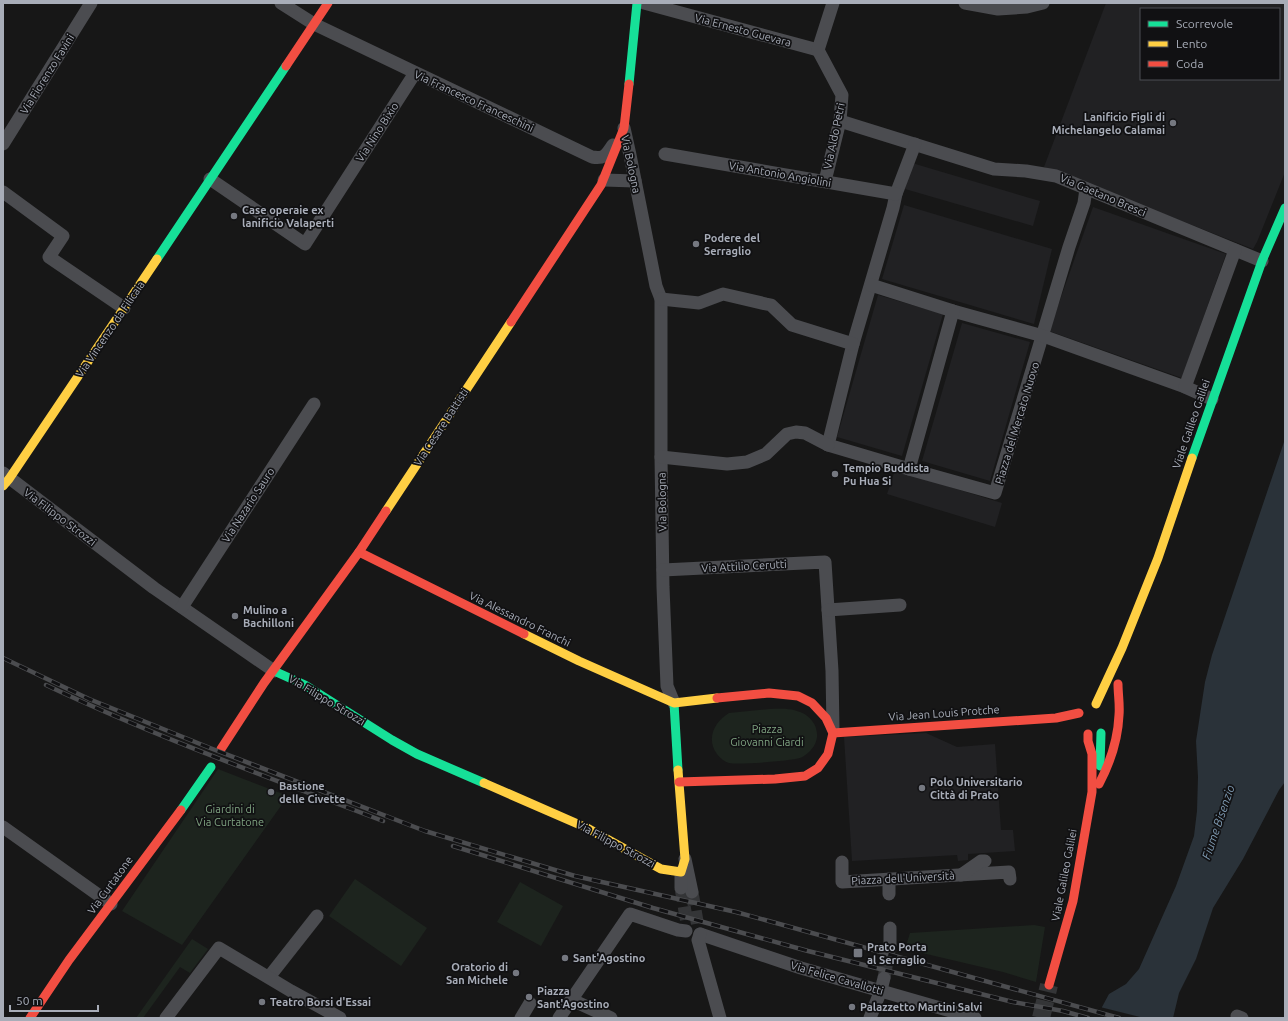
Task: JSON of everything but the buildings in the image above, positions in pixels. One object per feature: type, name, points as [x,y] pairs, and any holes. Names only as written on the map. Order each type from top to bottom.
[{"type":"street","name":"Via Fiorenzo Favini","points":[[3,144],[91,3]]},
{"type":"street","name":"Via Francesco Franceschini","points":[[281,3],[314,24],[592,157],[599,158],[606,156],[624,128]]},
{"type":"street","name":"Via Vincenzo da Filicaia","points":[[5,480],[124,308],[328,3]]},
{"type":"street","name":"Via Bologna","points":[[637,3],[624,128],[656,286],[660,299],[663,570],[667,686],[674,703]]},
{"type":"street","name":"Via Ernesto Guevara","points":[[644,3],[818,50]]},
{"type":"street","points":[[818,50],[833,3]]},
{"type":"street","points":[[966,3],[998,9],[1027,7],[1043,3]]},
{"type":"street","name":"Via Aldo Petri","points":[[818,50],[842,95],[840,121],[825,181]]},
{"type":"street","name":"Via Nino Bixio","points":[[210,179],[306,244],[415,73]]},
{"type":"street","name":"Via Gaetano Bresci","points":[[840,121],[994,169],[1026,171],[1056,176],[1262,261]]},
{"type":"street","name":"Via Cesare Battisti","points":[[274,671],[359,552],[604,180],[624,128]]},
{"type":"street","points":[[828,445],[853,344],[894,208],[896,194],[914,144]]},
{"type":"street","name":"Via Antonio Angiolini","points":[[664,154],[896,194]]},
{"type":"street","points":[[604,180],[635,181]]},
{"type":"street","name":"Piazza del Mercato Nuovo","points":[[661,457],[727,464],[747,462],[766,454],[787,434],[796,432],[805,433],[828,445],[995,493],[1044,336],[1069,247],[1084,203],[1086,189]]},
{"type":"street","points":[[3,192],[63,236],[49,257],[124,308]]},
{"type":"street","name":"Viale Galileo Galilei","points":[[1122,648],[1158,558],[1212,398],[1262,261],[1285,208]]},
{"type":"street","points":[[1185,387],[1235,250]]},
{"type":"street","points":[[871,285],[953,311],[1044,336],[1212,398]]},
{"type":"street","points":[[660,299],[700,304],[723,294],[771,305],[792,325],[853,344]]},
{"type":"street","points":[[908,469],[953,311]]},
{"type":"street","name":"Via Nazario Sauro","points":[[182,607],[314,404]]},
{"type":"street","name":"Via Filippo Strozzi","points":[[5,480],[154,588],[274,671],[305,686],[392,740],[417,754],[587,828],[661,869],[683,866]]},
{"type":"street","name":"Via Alessandro Franchi","points":[[359,552],[579,661],[674,703]]},
{"type":"street","name":"Via Attilio Cerutti","points":[[663,570],[825,562],[828,610]]},
{"type":"street","points":[[679,782],[775,779],[805,776],[818,768],[828,754],[833,733],[833,693],[828,610],[900,605]]},
{"type":"street","points":[[1092,792],[1099,784],[1107,770],[1117,727],[1119,714],[1118,684],[1122,648]]},
{"type":"street","points":[[1080,728],[1094,706],[1122,648]]},
{"type":"street","points":[[221,749],[264,683],[274,671]]},
{"type":"street","points":[[1056,718],[1094,706],[1118,684]]},
{"type":"street","points":[[687,890],[683,866],[674,703],[769,693],[798,696],[812,703],[826,718],[833,733]]},
{"type":"street","points":[[1056,718],[1096,734],[1104,730],[1099,784]]},
{"type":"street","name":"Via Jean Louis Protche","points":[[833,733],[1056,718]]},
{"type":"street","name":"Viale Galileo Galilei","points":[[1049,985],[1073,901],[1092,792],[1092,754],[1088,741],[1080,728]]},
{"type":"street","name":"Via Curtatone","points":[[30,1018],[69,960],[211,767]]},
{"type":"street","points":[[3,827],[111,904]]},
{"type":"street","name":"Piazza dell'Università","points":[[961,875],[980,861],[985,861]]},
{"type":"street","name":"Piazza dell'Università","points":[[842,862],[842,882],[1009,872],[1010,879]]},
{"type":"street","points":[[889,879],[889,894]]},
{"type":"street","name":"Via Felice Cavallotti","points":[[566,1008],[630,914],[678,930],[694,931],[801,968],[882,984],[975,1018]]},
{"type":"street","points":[[269,977],[317,916]]},
{"type":"street","points":[[890,928],[890,946]]},
{"type":"street","points":[[694,931],[720,1018]]},
{"type":"street","points":[[166,1018],[219,948],[340,1018]]},
{"type":"street","points":[[870,1018],[882,984]]},
{"type":"street","points":[[521,1018],[530,1003]]},
{"type":"street","points":[[566,1008],[609,1017]]},
{"type":"shaded area","name":"Lanificio Figli di Michelangelo Calamai","points":[[1106,3],[1285,3],[1285,172],[1253,249],[1044,167]]},
{"type":"shaded area","points":[[912,163],[1040,201],[1033,226],[905,189]]},
{"type":"shaded area","points":[[904,205],[1052,249],[1034,324],[882,279]]},
{"type":"shaded area","points":[[1093,207],[1226,254],[1182,378],[1049,331]]},
{"type":"shaded area","points":[[878,295],[943,314],[902,456],[837,437]]},
{"type":"shaded area","points":[[962,323],[1030,342],[990,481],[922,461]]},
{"type":"shaded area","points":[[895,470],[1002,503],[995,527],[887,494]]},
{"type":"shaded area","name":"Polo Universitario Città di Prato","points":[[926,733],[957,747],[995,744],[1001,830],[1013,830],[1015,851],[968,854],[968,860],[958,861],[957,855],[852,861],[844,737]]},
{"type":"green space","name":"Piazza Giovanni Ciardi","points":[[770,709],[794,710],[809,717],[816,728],[817,740],[809,752],[801,758],[743,763],[729,763],[724,761],[718,755],[712,743],[712,737],[713,731],[719,721],[729,713]]},
{"type":"green space","name":"Giardini di Via Curtatone","points":[[218,769],[288,796],[182,945],[122,911]]},
{"type":"green space","points":[[355,879],[427,928],[401,966],[329,916]]},
{"type":"green space","points":[[520,882],[563,906],[541,946],[497,922]]},
{"type":"green space","points":[[1034,925],[1045,927],[1036,982],[1003,972],[905,949],[910,933]]},
{"type":"green space","points":[[192,939],[208,949],[190,973],[180,967],[143,1018],[136,1018]]},
{"type":"water","name":"Fiume Bisenzio","points":[[1285,439],[1285,782],[1279,790],[1243,859],[1213,908],[1196,959],[1179,993],[1173,1018],[1100,1018],[1102,1007],[1109,994],[1126,984],[1139,969],[1176,886],[1194,836],[1197,811],[1198,777],[1196,741],[1205,682],[1212,655]]},
{"type":"pier","points":[[1100,1007],[1144,1018],[1098,1018]]},
{"type":"tunnel","points":[[681,888],[687,923]]},
{"type":"tunnel","points":[[692,892],[698,927]]},
{"type":"tunnel","points":[[884,978],[890,945]]},
{"type":"tunnel","points":[[1041,1018],[1049,985]]},
{"type":"railway","points":[[3,658],[89,699],[210,748],[425,831],[575,876],[736,912],[1119,1018]]},
{"type":"railway","points":[[46,685],[171,740],[383,821]]},
{"type":"railway","points":[[453,846],[653,908],[808,951],[1013,1002],[1063,1011],[1088,1018]]},
{"type":"traffic: fast","points":[[629,84],[637,3]]},
{"type":"traffic: fast","points":[[157,259],[286,66]]},
{"type":"traffic: fast","points":[[1192,458],[1262,261],[1285,208]]},
{"type":"traffic: fast","points":[[274,671],[305,685],[417,754],[484,783]]},
{"type":"traffic: fast","points":[[674,703],[678,770]]},
{"type":"traffic: fast","points":[[1100,766],[1101,733]]},
{"type":"traffic: fast","points":[[181,810],[211,767]]},
{"type":"traffic: slow","points":[[3,486],[157,259]]},
{"type":"traffic: slow","points":[[386,511],[511,322]]},
{"type":"traffic: slow","points":[[1096,704],[1122,648],[1158,558],[1192,458]]},
{"type":"traffic: slow","points":[[524,634],[579,661],[674,703],[717,698]]},
{"type":"traffic: slow","points":[[484,783],[587,828],[661,869],[681,872],[685,859],[678,770]]},
{"type":"traffic: jam","points":[[286,66],[328,3]]},
{"type":"traffic: jam","points":[[511,322],[601,185],[624,128],[629,84]]},
{"type":"traffic: jam","points":[[221,749],[264,683],[359,552],[386,511]]},
{"type":"traffic: jam","points":[[359,552],[524,634]]},
{"type":"traffic: jam","points":[[1099,784],[1107,768],[1117,733],[1119,711],[1118,684]]},
{"type":"traffic: jam","points":[[679,782],[775,779],[805,776],[818,768],[828,754],[833,733],[826,718],[812,703],[798,696],[769,693],[717,698]]},
{"type":"traffic: jam","points":[[833,733],[1056,718],[1079,713]]},
{"type":"traffic: jam","points":[[1049,985],[1073,901],[1092,792],[1092,754],[1088,741],[1088,734]]},
{"type":"traffic: jam","points":[[30,1018],[69,960],[181,810]]},
{"type":"place","name":"Lanificio Figli di Michelangelo Calamai","points":[[1173,123]]},
{"type":"place","name":"Case operaie ex lanificio Valaperti","points":[[234,216]]},
{"type":"place","name":"Podere del Serraglio","points":[[696,244]]},
{"type":"place","name":"Tempio Buddista Pu Hua Si","points":[[835,474]]},
{"type":"place","name":"Mulino a Bachilloni","points":[[235,616]]},
{"type":"place","name":"Polo Universitario Città di Prato","points":[[922,788]]},
{"type":"place","name":"Bastione delle Civette","points":[[271,792]]},
{"type":"place","name":"Prato Porta al Serraglio","points":[[858,953]]},
{"type":"place","name":"Sant'Agostino","points":[[565,958]]},
{"type":"place","name":"Oratorio di San Michele","points":[[516,973]]},
{"type":"place","name":"Piazza Sant'Agostino","points":[[529,997]]},
{"type":"place","name":"Teatro Borsi d'Essai","points":[[262,1002]]},
{"type":"place","name":"Palazzetto Martini Salvi","points":[[852,1007]]}]
